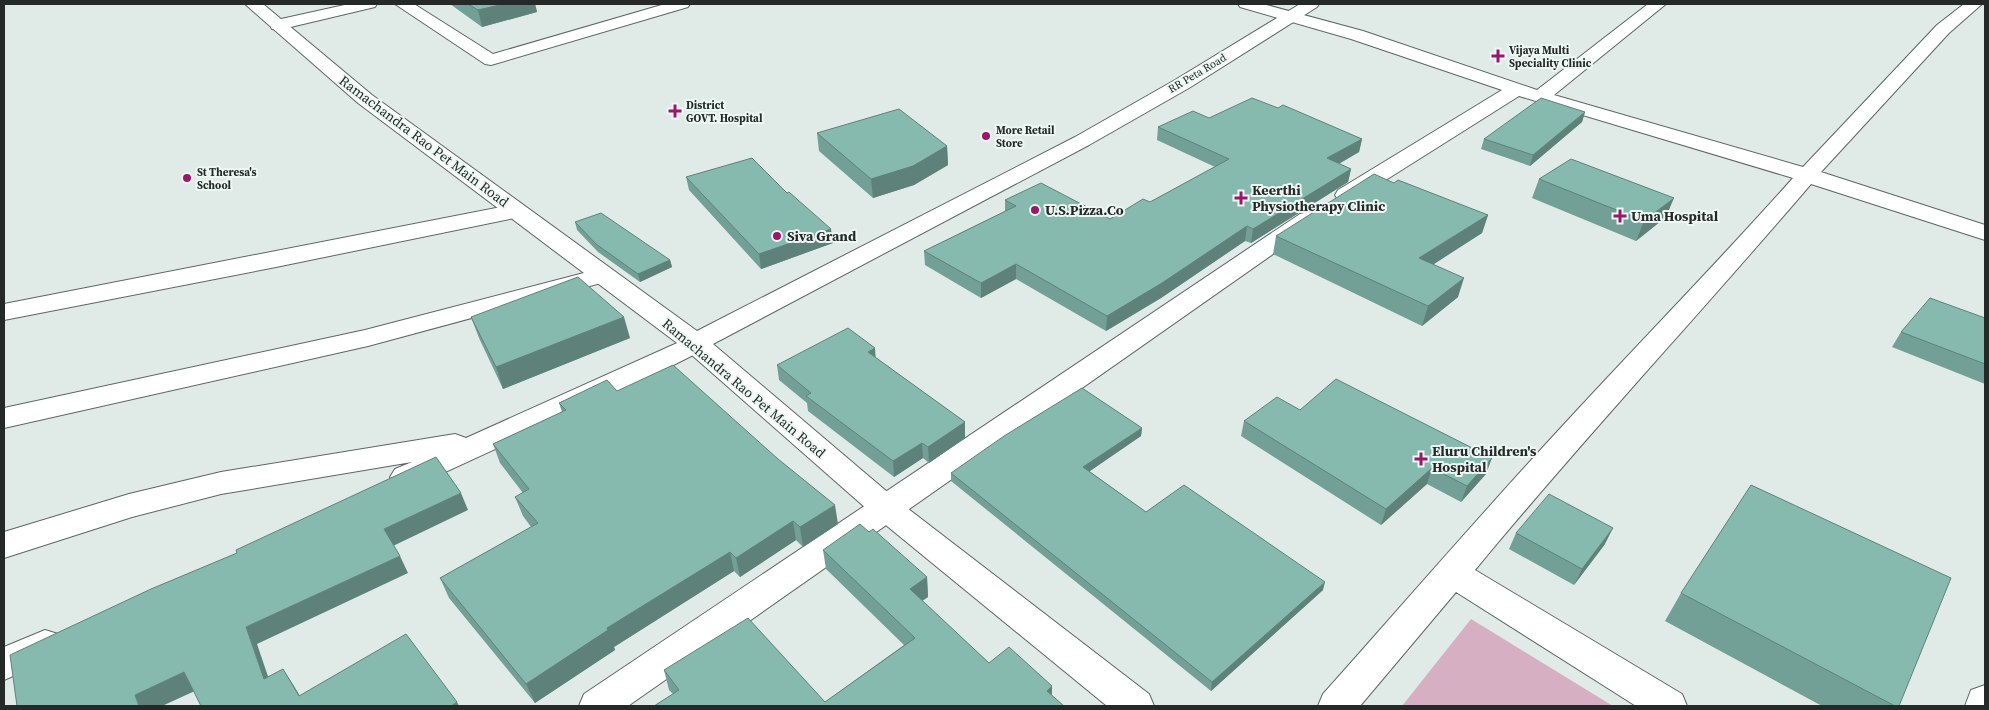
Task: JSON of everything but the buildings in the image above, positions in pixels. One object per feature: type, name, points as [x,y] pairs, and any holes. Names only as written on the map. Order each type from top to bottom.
[{"type":"street","name":"Ramachandra Rao Pet Main Road","points":[[253,4],[365,99],[694,343],[887,509],[1135,706]]},
{"type":"street","points":[[278,25],[369,4]]},
{"type":"street","points":[[403,4],[492,60],[682,4]]},
{"type":"street","points":[[1246,4],[1357,35],[1528,93],[1807,175],[1985,233]]},
{"type":"street","name":"RR Peta Road","points":[[489,438],[618,382],[1082,141],[1182,84],[1311,4]]},
{"type":"street","points":[[598,706],[887,509],[1279,237],[1528,93],[1658,4]]},
{"type":"street","points":[[1337,706],[1555,453],[1720,275],[1807,175],[1943,29],[1974,4]]},
{"type":"street","points":[[4,312],[276,260],[516,211]]},
{"type":"street","points":[[4,418],[368,338],[603,275]]},
{"type":"street","points":[[381,488],[489,438]]},
{"type":"street","points":[[4,545],[120,508],[221,483],[489,438]]},
{"type":"street","points":[[1451,572],[1668,706]]},
{"type":"street","points":[[4,664],[67,635]]},
{"type":"street","points":[[1984,706],[1985,702]]},
{"type":"shaded area","points":[[1471,619],[1613,706],[1402,706]]},
{"type":"place","name":"Vijaya Multi Speciality Clinic","points":[[1498,56]]},
{"type":"place","name":"District GOVT. Hospital","points":[[675,111]]},
{"type":"place","name":"More Retail Store","points":[[986,136]]},
{"type":"place","name":"St Theresa's School","points":[[187,178]]},
{"type":"place","name":"Keerthi Physiotherapy Clinic","points":[[1241,198]]},
{"type":"place","name":"U.S.Pizza.Co","points":[[1035,210]]},
{"type":"place","name":"Uma Hospital","points":[[1620,216]]},
{"type":"place","name":"Siva Grand","points":[[777,236]]},
{"type":"place","name":"Eluru Children's Hospital","points":[[1421,459]]}]
